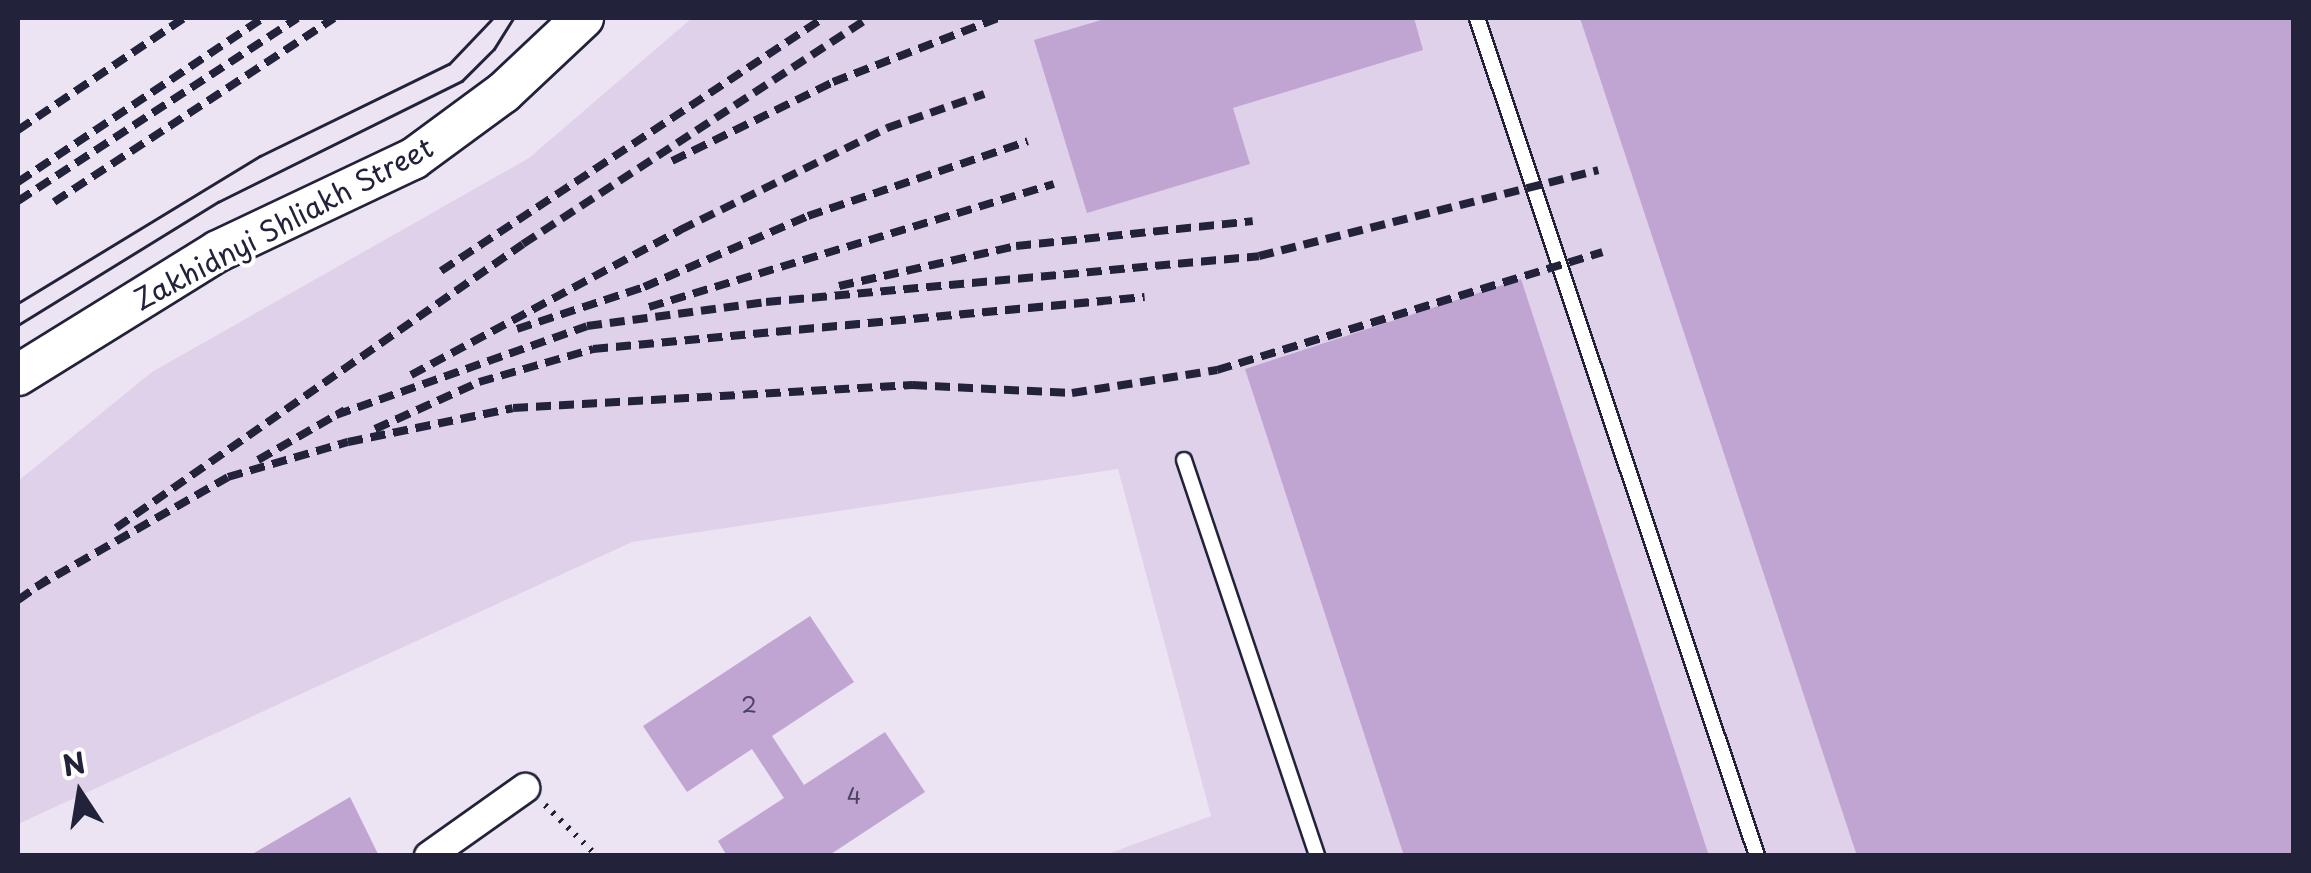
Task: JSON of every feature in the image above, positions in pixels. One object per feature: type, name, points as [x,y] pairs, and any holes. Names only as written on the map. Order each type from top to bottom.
[{"type":"street","name":"Zakhidnyi Shliakh Street","points":[[18,375],[218,251],[413,159],[503,93],[583,18]]},
{"type":"street","points":[[429,856],[525,788]]},
{"type":"lane","points":[[1477,18],[1757,856]]},
{"type":"lane","points":[[1184,460],[1317,856]]},
{"type":"path","points":[[525,788],[597,856]]},
{"type":"shaded area","points":[[692,18],[2293,18],[2293,855],[1105,855],[1211,816],[1118,469],[632,542],[18,824],[18,481],[152,372],[529,158]]},
{"type":"building","points":[[1108,18],[1414,18],[1423,50],[1233,108],[1250,164],[1087,213],[1034,40]]},
{"type":"building","points":[[1580,18],[2294,18],[2294,856],[1857,856]]},
{"type":"building","points":[[1521,279],[1709,856],[1404,856],[1245,369]]},
{"type":"building","points":[[810,616],[854,682],[772,736],[804,785],[885,732],[925,792],[828,856],[727,856],[718,841],[784,798],[752,749],[687,792],[643,726]]},
{"type":"building","points":[[350,797],[379,856],[249,856]]},
{"type":"tram line","points":[[18,303],[260,156],[449,64],[493,18]]},
{"type":"tram line","points":[[18,325],[218,202],[462,81],[494,49],[513,18]]},
{"type":"railway","points":[[18,130],[184,18]]},
{"type":"railway","points":[[18,182],[263,18]]},
{"type":"railway","points":[[18,201],[298,18]]},
{"type":"railway","points":[[54,202],[334,18]]},
{"type":"railway","points":[[441,271],[823,18]]},
{"type":"railway","points":[[116,528],[523,244],[869,18]]},
{"type":"railway","points":[[672,161],[833,82],[998,18]]},
{"type":"railway","points":[[411,375],[680,230],[887,128],[984,94]]},
{"type":"railway","points":[[517,329],[644,287],[808,216],[1028,141]]},
{"type":"railway","points":[[336,415],[587,326],[766,302],[1259,256],[1598,170]]},
{"type":"railway","points":[[649,307],[1054,184]]},
{"type":"railway","points":[[839,286],[1016,246],[1253,221]]},
{"type":"railway","points":[[36,587],[228,477],[348,442],[513,408],[912,385],[1072,393],[1217,370],[1602,252]]},
{"type":"railway","points":[[375,429],[479,382],[593,349],[1145,297]]},
{"type":"railway","points":[[258,460],[345,410]]},
{"type":"railway","points":[[18,600],[48,579]]}]
